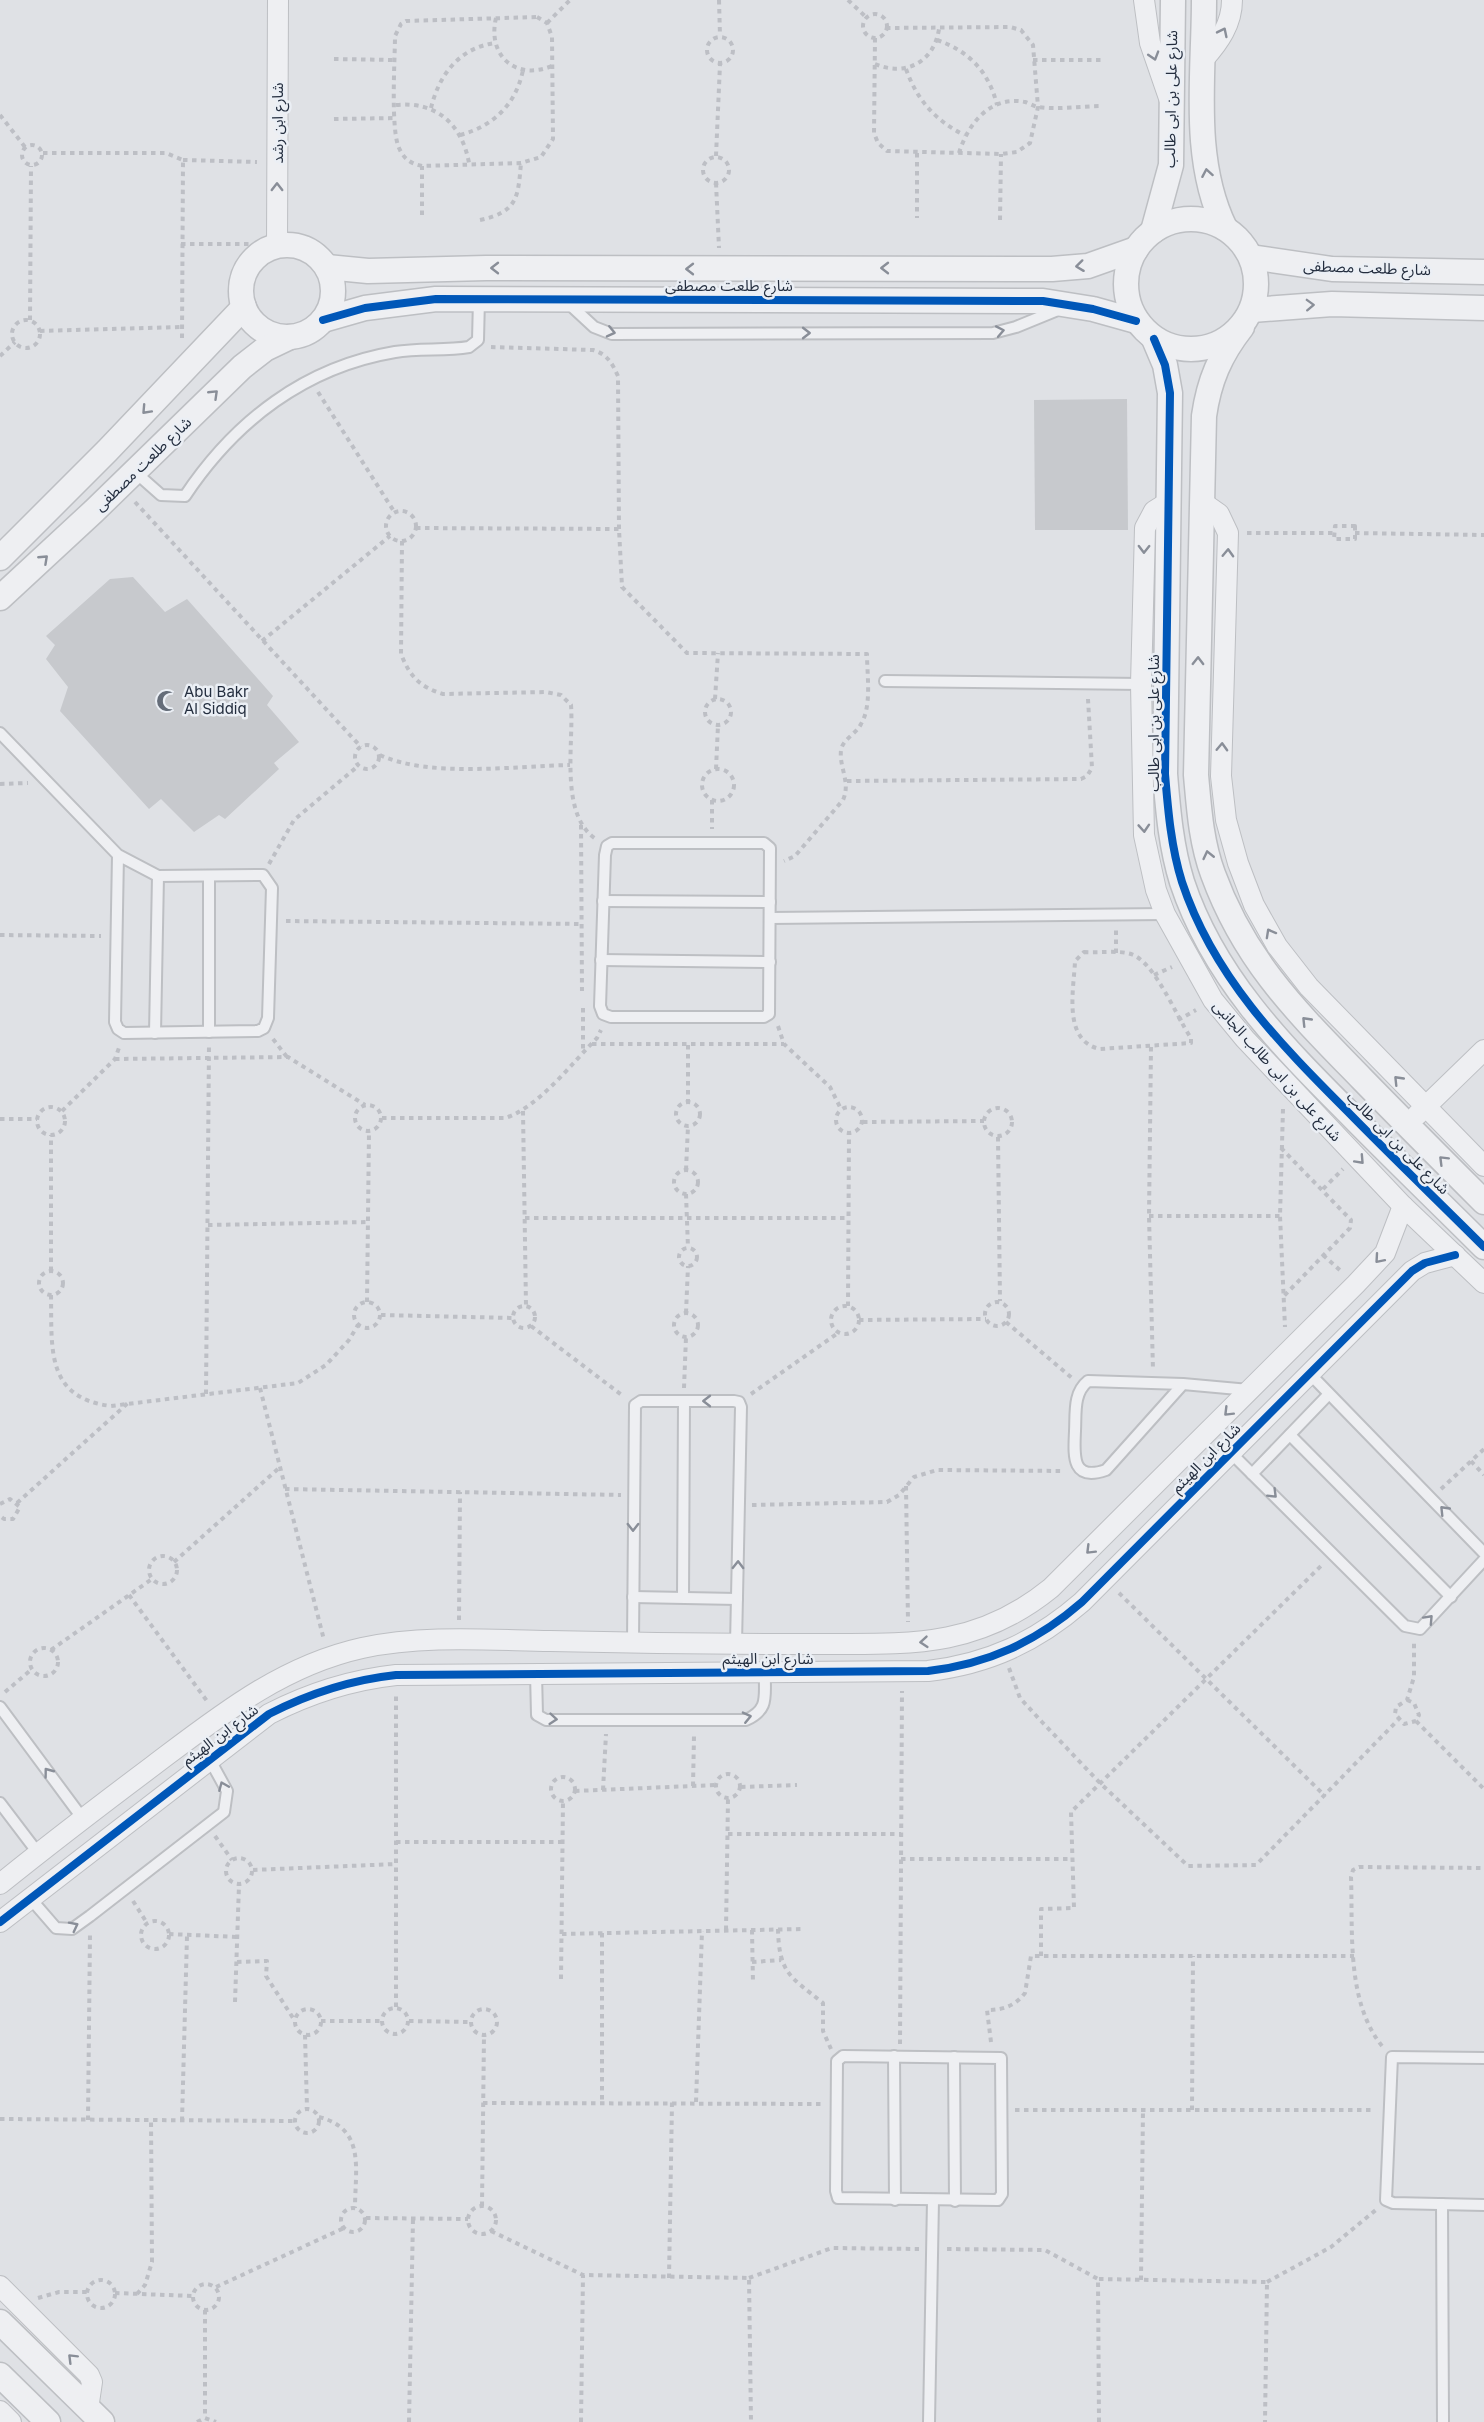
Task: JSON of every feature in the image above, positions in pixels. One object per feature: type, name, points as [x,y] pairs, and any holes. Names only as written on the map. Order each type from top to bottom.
[{"type":"street","name":"شارع ابن رشد","points":[[277,246],[278,0]]},
{"type":"street","points":[[1144,0],[1150,43],[1173,108]]},
{"type":"street","name":"شارع على بن ابى طالب","points":[[1153,231],[1164,198],[1171,165],[1173,0]]},
{"type":"street","points":[[1204,0],[1204,161],[1215,207],[1225,228]]},
{"type":"street","points":[[1204,59],[1217,44],[1227,27],[1232,0]]},
{"type":"street","points":[[1202,219],[1225,228],[1240,241],[1251,257],[1256,274],[1257,293],[1247,319],[1223,342],[1200,349],[1176,348],[1154,339],[1136,321],[1127,297],[1126,272],[1136,249],[1153,231],[1176,220],[1202,219]]},
{"type":"street","points":[[277,246],[305,249],[327,267],[333,285],[331,303],[323,320],[313,328],[290,337],[275,335],[262,329],[251,320],[244,307],[241,292],[243,276],[257,257],[277,246]]},
{"type":"street","name":"شارع طلعت مصطفى","points":[[327,267],[368,271],[486,268],[1052,269],[1088,266],[1136,249]]},
{"type":"street","name":"شارع طلعت مصطفى","points":[[1251,257],[1332,269],[1484,272]]},
{"type":"street","name":"شارع طلعت مصطفى","points":[[323,320],[365,308],[436,299],[565,299],[1042,301],[1136,321]]},
{"type":"street","points":[[1247,319],[1332,304],[1484,308]]},
{"type":"street","points":[[0,558],[244,307]]},
{"type":"street","name":"شارع على بن ابى طالب","points":[[1247,319],[1222,354],[1207,392],[1202,502],[1196,775],[1201,824],[1212,872],[1231,917],[1255,960],[1288,1003],[1484,1202]]},
{"type":"street","name":"شارع طلعت مصطفى","points":[[0,598],[242,367],[265,349],[290,337]]},
{"type":"street","name":"شارع على بن ابى طالب","points":[[1154,339],[1165,365],[1170,393],[1165,774],[1170,830],[1180,871],[1202,932],[1228,978],[1263,1024],[1484,1247]]},
{"type":"street","name":"شارع على بن ابى طالب الجانبى","points":[[1170,501],[1154,512],[1145,528],[1141,684],[1144,834],[1156,890],[1165,914],[1213,1000],[1285,1081],[1403,1206],[1484,1283]]},
{"type":"street","points":[[1202,502],[1219,514],[1228,533],[1221,776],[1226,819],[1238,863],[1254,905],[1277,945],[1309,987],[1484,1166]]},
{"type":"street","points":[[1407,1125],[1484,1050]]},
{"type":"street","name":"شارع ابن الهيثم","points":[[0,1884],[219,1716],[271,1682],[328,1658],[393,1643],[459,1639],[682,1644],[909,1643],[942,1640],[995,1624],[1034,1602],[1067,1573],[1385,1253],[1403,1206]]},
{"type":"street","name":"شارع ابن الهيثم","points":[[0,1922],[269,1714],[292,1702],[343,1684],[396,1675],[902,1672],[953,1668],[1003,1654],[1032,1640],[1058,1622],[1231,1454],[1412,1271],[1425,1263],[1455,1255]]},
{"type":"street","points":[[682,1644],[682,1672]]},
{"type":"street","points":[[0,2286],[89,2375],[92,2382],[95,2415]]},
{"type":"street","points":[[0,2322],[95,2415]]},
{"type":"street","points":[[0,2375],[48,2422]]},
{"type":"street","points":[[0,2411],[11,2422]]},
{"type":"lane","points":[[127,479],[161,495],[185,496],[204,467],[235,433],[279,397],[310,380],[337,368],[396,352],[469,347],[477,340],[479,299]]},
{"type":"lane","points":[[565,299],[594,327],[612,334],[993,333],[1016,327],[1069,305]]},
{"type":"lane","points":[[885,681],[1141,684]]},
{"type":"lane","points":[[0,734],[118,855],[158,876],[263,875],[272,888],[268,1018],[264,1028],[258,1031],[155,1033],[124,1033],[118,1029],[115,1022],[118,855]]},
{"type":"lane","points":[[612,843],[712,843],[764,843],[770,848],[769,1014],[764,1017],[611,1017],[603,1014],[600,1006],[601,960],[607,846],[612,843]]},
{"type":"lane","points":[[155,1033],[158,876]]},
{"type":"lane","points":[[209,876],[209,1032]]},
{"type":"lane","points":[[603,901],[770,902]]},
{"type":"lane","points":[[770,918],[1165,914]]},
{"type":"lane","points":[[601,960],[770,962]]},
{"type":"lane","points":[[1310,1374],[1484,1553]]},
{"type":"lane","points":[[1183,1384],[1106,1470],[1094,1474],[1081,1471],[1074,1460],[1077,1397],[1082,1386],[1096,1380],[1183,1384],[1250,1390]]},
{"type":"lane","points":[[1252,1474],[1329,1395]]},
{"type":"lane","points":[[633,1643],[635,1405],[640,1401],[684,1401],[739,1402],[741,1407],[736,1644]]},
{"type":"lane","points":[[683,1597],[684,1401]]},
{"type":"lane","points":[[1290,1435],[1451,1597]]},
{"type":"lane","points":[[1231,1454],[1405,1626],[1412,1629],[1420,1629],[1484,1560]]},
{"type":"lane","points":[[633,1597],[737,1599]]},
{"type":"lane","points":[[536,1673],[537,1715],[546,1720],[746,1720],[759,1714],[764,1705],[765,1673]]},
{"type":"lane","points":[[0,1707],[83,1819]]},
{"type":"lane","points":[[30,1898],[56,1928],[72,1929],[90,1916],[224,1812],[227,1791],[210,1760]]},
{"type":"lane","points":[[0,1803],[38,1853]]},
{"type":"lane","points":[[895,2200],[897,2056]]},
{"type":"lane","points":[[897,2056],[1001,2058],[1002,2194],[998,2200],[838,2198],[839,2057],[897,2056]]},
{"type":"lane","points":[[954,2057],[955,2200]]},
{"type":"lane","points":[[1484,2058],[1392,2057],[1386,2200],[1484,2205]]},
{"type":"lane","points":[[929,2422],[933,2200]]},
{"type":"lane","points":[[1442,2204],[1443,2422]]},
{"type":"path","points":[[547,23],[570,0]]},
{"type":"path","points":[[719,0],[720,36]]},
{"type":"path","points":[[849,0],[867,18]]},
{"type":"path","points":[[867,18],[876,14],[885,19],[887,28],[885,33],[875,38]]},
{"type":"path","points":[[537,17],[547,23],[552,37],[553,139],[550,147],[541,157],[521,163],[422,166],[413,164],[398,148],[396,31],[406,21],[496,18],[537,17]]},
{"type":"path","points":[[496,18],[493,30],[495,43],[505,60],[523,70],[543,70],[552,66]]},
{"type":"path","points":[[867,18],[864,31],[875,38]]},
{"type":"path","points":[[875,38],[874,133],[878,143],[894,153],[1001,154],[1017,152],[1030,143],[1038,107],[1032,41],[1022,30],[1010,27],[887,28]]},
{"type":"path","points":[[875,64],[895,70],[906,69],[925,59],[937,40],[939,28]]},
{"type":"path","points":[[720,36],[731,42],[733,49],[730,59],[720,63],[712,61],[707,54],[707,45],[712,39],[720,36]]},
{"type":"path","points":[[937,40],[962,51],[981,69],[992,86],[997,105]]},
{"type":"path","points":[[431,108],[438,84],[453,64],[473,49],[495,43]]},
{"type":"path","points":[[334,58],[395,60]]},
{"type":"path","points":[[1033,60],[1102,60]]},
{"type":"path","points":[[716,156],[720,63]]},
{"type":"path","points":[[906,69],[923,103],[941,121],[964,135]]},
{"type":"path","points":[[460,135],[483,127],[502,113],[516,93],[523,70]]},
{"type":"path","points":[[959,153],[964,135],[972,122],[997,105],[1024,102],[1038,107],[1103,106]]},
{"type":"path","points":[[396,105],[408,104],[431,108],[443,115],[460,135],[468,163]]},
{"type":"path","points":[[0,115],[25,147]]},
{"type":"path","points":[[334,119],[396,118]]},
{"type":"path","points":[[25,147],[38,146],[43,153]]},
{"type":"path","points":[[25,147],[22,158],[31,166],[30,320],[40,331],[182,327]]},
{"type":"path","points":[[43,153],[166,153],[183,160],[278,163]]},
{"type":"path","points":[[31,166],[40,162],[43,153]]},
{"type":"path","points":[[916,153],[917,218]]},
{"type":"path","points":[[1000,220],[1001,154]]},
{"type":"path","points":[[716,156],[726,161],[729,171],[727,177],[716,183]]},
{"type":"path","points":[[716,156],[706,161],[703,170],[704,177],[716,183]]},
{"type":"path","points":[[183,160],[181,244],[183,372]]},
{"type":"path","points":[[480,220],[495,217],[508,209],[519,197],[521,163]]},
{"type":"path","points":[[422,166],[422,215]]},
{"type":"path","points":[[716,183],[719,269]]},
{"type":"path","points":[[181,244],[277,246]]},
{"type":"path","points":[[15,342],[13,329],[23,320],[30,320]]},
{"type":"path","points":[[15,342],[26,348],[32,346],[37,343],[40,331]]},
{"type":"path","points":[[0,356],[15,342]]},
{"type":"path","points":[[469,347],[593,350],[603,353],[613,364],[618,376],[619,529],[622,587],[687,653],[867,654],[866,713],[861,724],[842,746],[847,781],[843,800],[795,856],[770,867]]},
{"type":"path","points":[[310,380],[395,513]]},
{"type":"path","points":[[127,479],[262,641],[361,747]]},
{"type":"path","points":[[401,512],[412,516],[416,528],[409,539],[402,541],[390,536],[387,528],[388,519],[395,513],[401,512]]},
{"type":"path","points":[[1335,526],[1354,526],[1355,532],[1353,540],[1335,540],[1335,526]]},
{"type":"path","points":[[416,528],[619,529]]},
{"type":"path","points":[[1355,532],[1484,535]]},
{"type":"path","points":[[1228,533],[1334,533]]},
{"type":"path","points":[[262,641],[390,536]]},
{"type":"path","points":[[402,541],[401,654],[416,682],[427,689],[443,693],[546,692],[561,695],[571,705],[570,765],[574,807],[581,824],[592,837],[607,846]]},
{"type":"path","points":[[715,699],[718,653]]},
{"type":"path","points":[[847,781],[1081,779],[1087,776],[1092,768],[1087,684]]},
{"type":"path","points":[[715,699],[728,704],[731,710],[730,718],[717,725],[708,721],[704,711],[710,701],[715,699]]},
{"type":"path","points":[[716,769],[717,725]]},
{"type":"path","points":[[361,747],[372,746],[380,755],[399,764],[434,768],[570,765]]},
{"type":"path","points":[[361,747],[355,756],[358,766],[362,769],[373,769],[377,766],[380,755]]},
{"type":"path","points":[[263,875],[294,819],[358,766]]},
{"type":"path","points":[[716,769],[728,772],[734,783],[730,796],[719,801],[712,800],[703,791],[702,783],[709,772],[716,769]]},
{"type":"path","points":[[712,800],[712,843]]},
{"type":"path","points":[[581,824],[582,994]]},
{"type":"path","points":[[1116,915],[1116,953]]},
{"type":"path","points":[[270,921],[582,924]]},
{"type":"path","points":[[0,934],[117,936]]},
{"type":"path","points":[[1084,952],[1116,953],[1130,954],[1148,967],[1191,1038],[1191,1043],[1100,1049],[1086,1044],[1077,1033],[1074,1019],[1076,958],[1084,952]]},
{"type":"path","points":[[583,1006],[583,1052]]},
{"type":"path","points":[[382,1118],[506,1118],[523,1111],[591,1044],[602,1028],[603,1014]]},
{"type":"path","points":[[264,1028],[288,1057],[365,1105],[377,1108],[382,1118],[381,1125],[369,1132],[361,1130],[356,1124],[355,1116],[358,1109],[365,1105]]},
{"type":"path","points":[[62,1112],[115,1059],[124,1033]]},
{"type":"path","points":[[591,1044],[784,1044],[830,1087],[841,1109]]},
{"type":"path","points":[[688,1045],[688,1101]]},
{"type":"path","points":[[1151,1047],[1149,1216],[1153,1383]]},
{"type":"path","points":[[115,1059],[208,1060],[288,1057]]},
{"type":"path","points":[[206,1394],[208,1060]]},
{"type":"path","points":[[1285,1081],[1280,1216],[1286,1354]]},
{"type":"path","points":[[688,1101],[693,1102],[700,1111],[698,1122],[688,1126],[681,1125],[675,1114],[677,1108],[688,1101]]},
{"type":"path","points":[[50,1107],[62,1112],[65,1119],[64,1127],[59,1133],[51,1135],[40,1130],[37,1119],[39,1113],[50,1107]]},
{"type":"path","points":[[849,1107],[861,1114],[863,1122],[855,1132],[849,1134],[839,1129],[836,1118],[841,1109],[849,1107]]},
{"type":"path","points":[[992,1109],[1006,1110],[1012,1118],[1012,1126],[1006,1134],[998,1137],[987,1132],[984,1121],[992,1109]]},
{"type":"path","points":[[523,1111],[526,1306]]},
{"type":"path","points":[[0,1119],[37,1119]]},
{"type":"path","points":[[863,1122],[984,1121]]},
{"type":"path","points":[[686,1170],[688,1126]]},
{"type":"path","points":[[367,1302],[369,1132]]},
{"type":"path","points":[[848,1306],[849,1134]]},
{"type":"path","points":[[51,1135],[51,1271]]},
{"type":"path","points":[[998,1137],[1000,1301],[1009,1310],[1006,1322]]},
{"type":"path","points":[[1281,1147],[1347,1213],[1351,1220],[1350,1228],[1283,1297]]},
{"type":"path","points":[[1323,1189],[1356,1156]]},
{"type":"path","points":[[686,1170],[692,1171],[698,1179],[696,1190],[686,1194],[681,1193],[675,1185],[677,1175],[686,1170]]},
{"type":"path","points":[[686,1194],[688,1248]]},
{"type":"path","points":[[1149,1216],[1280,1216]]},
{"type":"path","points":[[525,1218],[848,1218]]},
{"type":"path","points":[[208,1225],[368,1222]]},
{"type":"path","points":[[688,1248],[694,1250],[697,1257],[694,1263],[688,1266]]},
{"type":"path","points":[[688,1248],[680,1254],[680,1260],[688,1266]]},
{"type":"path","points":[[686,1313],[688,1266]]},
{"type":"path","points":[[51,1271],[57,1272],[63,1283],[57,1294],[51,1295],[44,1293],[39,1287],[39,1280],[51,1271]]},
{"type":"path","points":[[51,1295],[52,1352],[56,1370],[65,1385],[78,1397],[94,1404],[111,1406],[298,1383],[313,1375],[338,1353],[358,1325]]},
{"type":"path","points":[[986,1318],[988,1306],[1000,1301]]},
{"type":"path","points":[[367,1302],[377,1306],[381,1315],[375,1326],[370,1329],[358,1325],[354,1318],[355,1310],[360,1304],[367,1302]]},
{"type":"path","points":[[513,1318],[516,1309],[526,1306],[533,1310],[535,1318],[531,1326]]},
{"type":"path","points":[[739,1402],[838,1333],[852,1332],[859,1320],[856,1311],[848,1306],[841,1306],[831,1315],[831,1322],[838,1333]]},
{"type":"path","points":[[686,1313],[691,1314],[698,1322],[695,1333],[686,1337],[681,1336],[674,1328],[676,1317],[686,1313]]},
{"type":"path","points":[[381,1315],[513,1318]]},
{"type":"path","points":[[513,1318],[518,1326],[531,1326],[635,1405]]},
{"type":"path","points":[[859,1320],[986,1318],[995,1326],[1006,1322]]},
{"type":"path","points":[[1006,1322],[1082,1386]]},
{"type":"path","points":[[684,1401],[686,1337]]},
{"type":"path","points":[[260,1388],[328,1658]]},
{"type":"path","points":[[17,1503],[129,1402]]},
{"type":"path","points":[[1432,1498],[1484,1449]]},
{"type":"path","points":[[1471,1461],[1484,1475]]},
{"type":"path","points":[[174,1562],[280,1467]]},
{"type":"path","points":[[739,1505],[887,1502],[899,1495],[914,1477],[937,1470],[1081,1471]]},
{"type":"path","points":[[906,1485],[909,1643]]},
{"type":"path","points":[[285,1489],[633,1496]]},
{"type":"path","points":[[459,1639],[460,1492]]},
{"type":"path","points":[[0,1502],[10,1499],[20,1507],[17,1517],[9,1521],[0,1516]]},
{"type":"path","points":[[1041,1956],[1041,1909],[1074,1908],[1071,1812],[1333,1555]]},
{"type":"path","points":[[168,1557],[174,1562],[176,1573],[169,1582],[163,1584],[152,1579],[149,1572],[154,1559],[168,1557]]},
{"type":"path","points":[[1103,1578],[1325,1796]]},
{"type":"path","points":[[32,1669],[31,1655],[37,1649],[51,1650],[152,1579]]},
{"type":"path","points":[[129,1595],[219,1716]]},
{"type":"path","points":[[1412,1629],[1416,1653],[1414,1677],[1407,1700],[1396,1707],[1398,1720],[1404,1724],[1416,1721]]},
{"type":"path","points":[[32,1669],[44,1676],[55,1669],[56,1656],[51,1650]]},
{"type":"path","points":[[1003,1654],[1020,1698],[1100,1783],[1188,1866],[1256,1865],[1398,1720]]},
{"type":"path","points":[[0,1696],[32,1669]]},
{"type":"path","points":[[897,2056],[902,1672]]},
{"type":"path","points":[[396,1675],[396,2007]]},
{"type":"path","points":[[1407,1700],[1419,1708],[1416,1721]]},
{"type":"path","points":[[603,1790],[607,1720]]},
{"type":"path","points":[[693,1786],[694,1720]]},
{"type":"path","points":[[1416,1721],[1484,1790]]},
{"type":"path","points":[[726,1774],[737,1777],[741,1787],[739,1793],[728,1799],[719,1795],[716,1785],[717,1780],[726,1774]]},
{"type":"path","points":[[557,1779],[570,1779],[575,1791],[573,1796],[563,1802],[552,1795],[553,1783],[557,1779]]},
{"type":"path","points":[[575,1791],[716,1785]]},
{"type":"path","points":[[741,1787],[797,1785]]},
{"type":"path","points":[[726,1930],[728,1799]]},
{"type":"path","points":[[561,1979],[563,1802]]},
{"type":"path","points":[[207,1825],[232,1860]]},
{"type":"path","points":[[728,1834],[901,1834]]},
{"type":"path","points":[[396,1842],[563,1842]]},
{"type":"path","points":[[246,1859],[253,1870],[249,1880],[239,1885],[231,1882],[226,1875],[227,1866],[232,1860],[246,1859]]},
{"type":"path","points":[[901,1859],[1072,1859]]},
{"type":"path","points":[[253,1870],[396,1864]]},
{"type":"path","points":[[1392,2057],[1370,2027],[1361,2007],[1354,1956],[1351,1877],[1353,1870],[1359,1867],[1484,1868]]},
{"type":"path","points":[[235,2002],[239,1885]]},
{"type":"path","points":[[125,1888],[147,1923]]},
{"type":"path","points":[[88,2120],[90,1916]]},
{"type":"path","points":[[159,1921],[168,1929],[169,1934],[162,1947],[148,1947],[140,1935],[147,1923],[159,1921]]},
{"type":"path","points":[[778,1929],[781,1960],[799,1986],[823,2003],[823,2031],[828,2045],[839,2057]]},
{"type":"path","points":[[562,1934],[802,1929]]},
{"type":"path","points":[[752,1930],[753,1983]]},
{"type":"path","points":[[696,2102],[702,1931]]},
{"type":"path","points":[[602,1933],[602,2102]]},
{"type":"path","points":[[169,1934],[238,1937]]},
{"type":"path","points":[[182,2121],[187,1936]]},
{"type":"path","points":[[1001,2058],[990,2040],[987,2010],[1001,2010],[1026,1994],[1031,1956],[1354,1956]]},
{"type":"path","points":[[1192,2110],[1193,1956]]},
{"type":"path","points":[[752,1962],[781,1960]]},
{"type":"path","points":[[237,1962],[267,1961],[266,1976],[295,2021],[299,2032],[305,2035],[313,2034],[319,2028],[321,2021],[314,2010],[308,2008],[302,2010],[295,2021]]},
{"type":"path","points":[[396,2007],[407,2014],[409,2021],[403,2031],[392,2034],[382,2027],[381,2021],[388,2008],[396,2007]]},
{"type":"path","points":[[477,2010],[491,2011],[497,2023],[493,2032],[484,2035],[474,2031],[470,2022],[477,2010]]},
{"type":"path","points":[[321,2021],[381,2021]]},
{"type":"path","points":[[409,2021],[470,2022]]},
{"type":"path","points":[[305,2035],[307,2108]]},
{"type":"path","points":[[482,2205],[484,2035]]},
{"type":"path","points":[[669,2278],[672,2102]]},
{"type":"path","points":[[483,2103],[837,2104]]},
{"type":"path","points":[[307,2108],[317,2112],[320,2117],[337,2122],[349,2133],[355,2150],[355,2208]]},
{"type":"path","points":[[307,2108],[296,2115],[295,2121],[299,2131],[309,2133],[318,2128],[320,2117]]},
{"type":"path","points":[[1002,2110],[1390,2110]]},
{"type":"path","points":[[1141,2280],[1143,2110]]},
{"type":"path","points":[[0,2119],[295,2121]]},
{"type":"path","points":[[137,2294],[145,2285],[152,2262],[151,2120]]},
{"type":"path","points":[[1099,2422],[1098,2279],[1267,2282],[1331,2247],[1386,2200]]},
{"type":"path","points":[[482,2205],[490,2208],[495,2215],[495,2224],[490,2231],[485,2233],[472,2230],[468,2219],[472,2209],[482,2205]]},
{"type":"path","points":[[216,2287],[219,2300],[211,2309],[205,2310],[196,2306],[193,2296],[195,2289],[201,2284],[216,2287],[344,2228],[357,2232],[364,2227],[366,2218],[362,2211],[355,2208],[344,2212],[341,2218],[344,2228]]},
{"type":"path","points":[[366,2218],[468,2219]]},
{"type":"path","points":[[410,2422],[413,2219]]},
{"type":"path","points":[[490,2231],[583,2275],[749,2278],[751,2422]]},
{"type":"path","points":[[581,2422],[583,2275]]},
{"type":"path","points":[[102,2280],[113,2287],[115,2293],[111,2304],[100,2307],[90,2303],[87,2292],[90,2286],[102,2280]]},
{"type":"path","points":[[1265,2422],[1267,2282]]},
{"type":"path","points":[[20,2306],[59,2292],[87,2292]]},
{"type":"path","points":[[115,2293],[193,2296]]},
{"type":"path","points":[[205,2310],[205,2418]]},
{"type":"path","points":[[197,2422],[205,2418],[216,2422]]},
{"type":"building","points":[[1127,399],[1128,530],[1035,530],[1034,400]]},
{"type":"building","name":"Abu Bakr Al Siddiq","points":[[133,577],[165,612],[187,599],[273,696],[267,705],[299,742],[274,763],[279,769],[225,819],[219,815],[194,832],[161,799],[149,809],[60,711],[68,687],[46,659],[55,645],[46,636],[110,579]]},
{"type":"cycle path","points":[[323,320],[365,308],[436,299],[1043,301],[1093,309],[1136,321]]},
{"type":"cycle path","points":[[1154,339],[1165,365],[1170,393],[1165,774],[1173,842],[1182,882],[1211,948],[1251,1007],[1298,1061],[1484,1247]]},
{"type":"cycle path","points":[[0,1922],[269,1714],[315,1694],[346,1684],[396,1675],[928,1671],[971,1663],[1010,1649],[1047,1629],[1082,1602],[1412,1271],[1425,1263],[1455,1255]]},
{"type":"place","name":"Abu Bakr Al Siddiq","points":[[167,701]]}]
